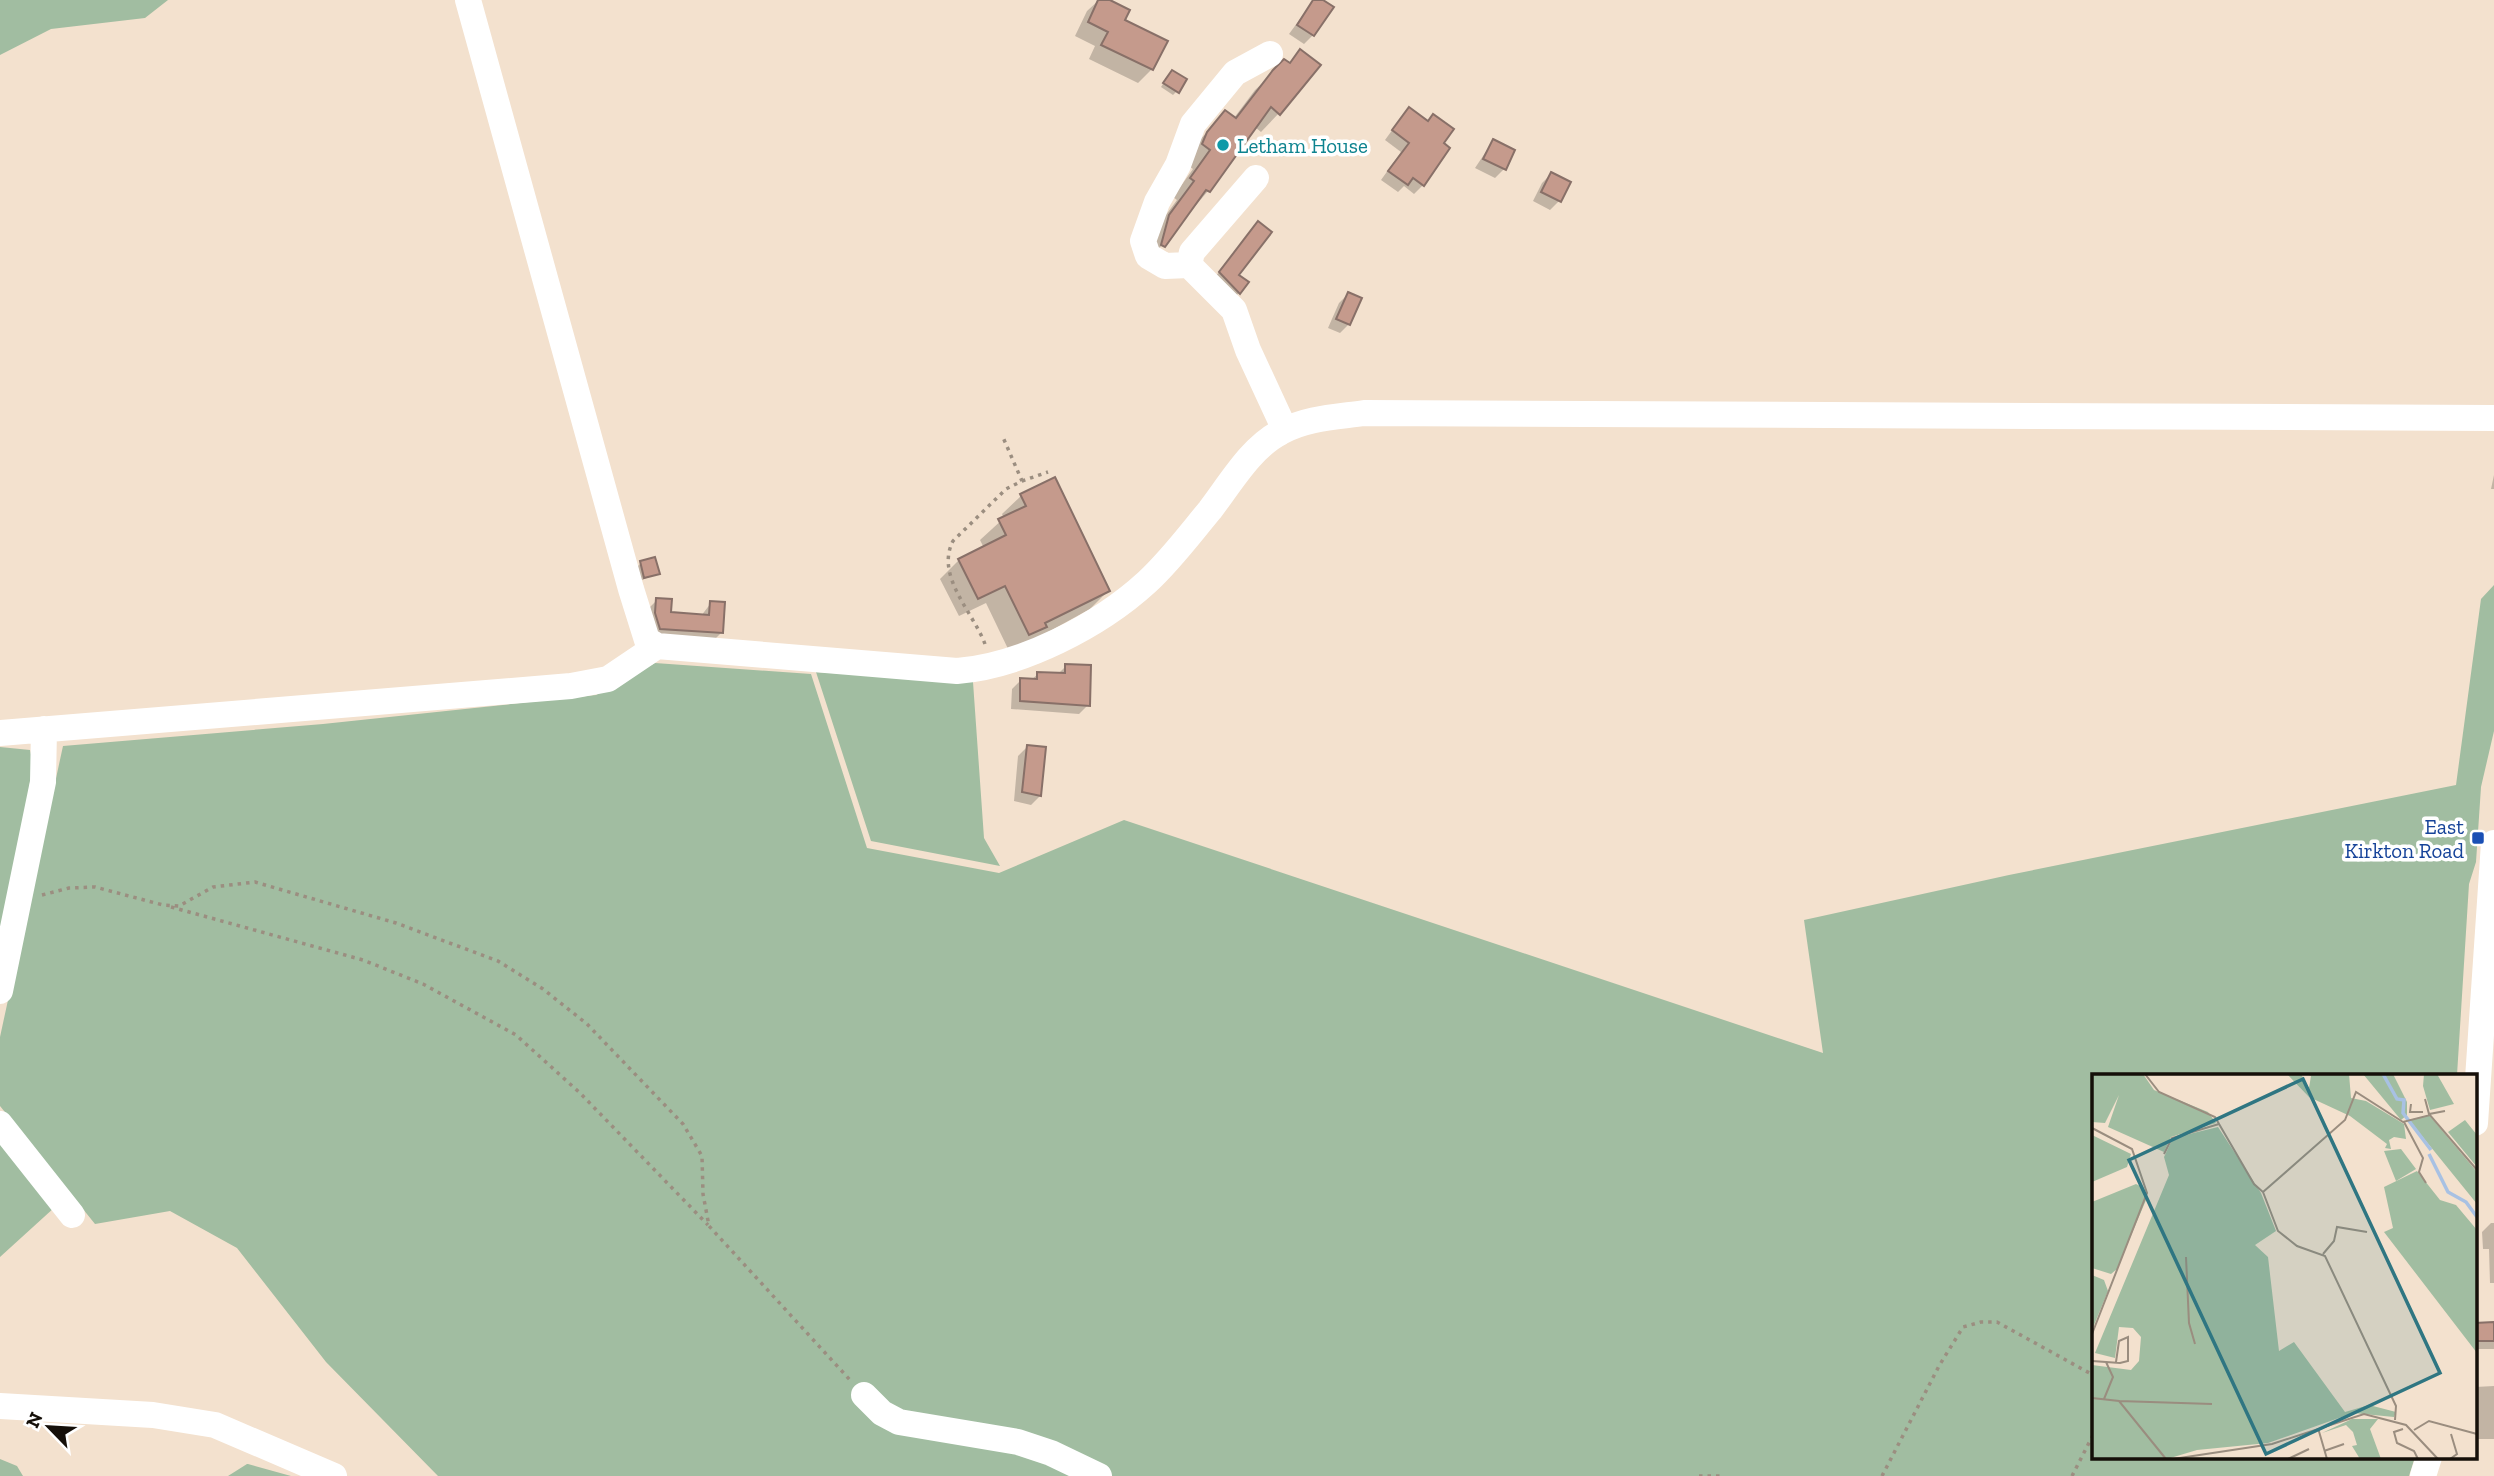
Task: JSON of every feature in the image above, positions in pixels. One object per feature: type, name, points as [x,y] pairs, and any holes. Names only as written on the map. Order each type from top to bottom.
[{"type":"street","points":[[468,0],[631,589],[644,632],[657,646]]},
{"type":"street","points":[[1270,54],[1235,73],[1194,124],[1178,165],[1157,202],[1143,241],[1148,256],[1165,266],[1189,265],[1234,310],[1248,350],[1285,430]]},
{"type":"street","points":[[1189,265],[1192,252],[1256,178]]},
{"type":"street","points":[[0,733],[571,685],[608,679],[657,646],[957,671],[992,666],[1051,645],[1146,583],[1182,544],[1259,448],[1285,430],[1303,422],[1364,413],[1445,411],[2494,418]]},
{"type":"street","points":[[0,991],[43,782],[44,729]]},
{"type":"street","points":[[2476,1115],[2487,1034],[2494,843]]},
{"type":"street","points":[[0,1125],[72,1215]]},
{"type":"street","points":[[864,1395],[883,1413],[899,1422],[1018,1442],[1051,1453],[1099,1476]]},
{"type":"street","points":[[0,1406],[153,1415],[215,1425],[334,1476]]},
{"type":"street","points":[[2423,1476],[2429,1458]]},
{"type":"path","points":[[1002,435],[1022,481]]},
{"type":"path","points":[[992,666],[979,628],[951,579],[948,551],[953,541],[1006,489],[1048,472]]},
{"type":"path","points":[[163,905],[179,905],[213,887],[231,882],[255,882],[396,923],[498,961],[542,989],[587,1024],[683,1124],[702,1156],[703,1194],[709,1226]]},
{"type":"path","points":[[18,903],[69,888],[95,887],[163,905],[363,960],[423,984],[516,1035],[580,1093],[709,1226],[864,1395]]},
{"type":"path","points":[[1882,1476],[1939,1366],[1963,1327],[1981,1322],[1997,1322],[2092,1374]]},
{"type":"path","points":[[2071,1476],[2092,1437]]},
{"type":"path","points":[[1699,1476],[1724,1476]]},
{"type":"green space","points":[[0,0],[168,0],[145,18],[51,29],[0,55]]},
{"type":"green space","points":[[2494,585],[2494,731],[2481,787],[2476,862],[2469,884],[2457,1074],[2092,1074],[2092,1458],[2415,1458],[2409,1476],[438,1476],[326,1362],[237,1248],[170,1211],[95,1224],[0,1106],[0,1037],[63,746],[323,724],[596,695],[655,663],[811,674],[867,848],[999,873],[1124,820],[1823,1053],[1804,920],[2009,875],[2456,785],[2481,599]]},
{"type":"green space","points":[[816,672],[973,682],[984,838],[1000,866],[871,841]]},
{"type":"green space","points":[[0,747],[30,750],[33,764],[0,968]]},
{"type":"green space","points":[[0,1136],[55,1207],[0,1257]]},
{"type":"green space","points":[[0,1459],[17,1466],[23,1476],[0,1476]]},
{"type":"green space","points":[[248,1464],[291,1476],[228,1476]]},
{"type":"building","points":[[1098,0],[1110,0],[1130,10],[1125,20],[1168,41],[1153,70],[1101,45],[1108,32],[1088,22]]},
{"type":"building","points":[[1313,0],[1323,0],[1334,7],[1314,36],[1297,25]]},
{"type":"building","points":[[1300,49],[1321,65],[1280,115],[1271,107],[1210,192],[1206,190],[1165,247],[1161,245],[1169,215],[1194,181],[1190,178],[1210,150],[1202,144],[1207,132],[1225,110],[1236,118],[1273,70],[1284,59],[1290,63]]},
{"type":"building","points":[[1172,70],[1187,79],[1179,93],[1163,83]]},
{"type":"building","points":[[1409,107],[1428,121],[1433,114],[1454,129],[1444,143],[1450,148],[1424,186],[1413,178],[1408,185],[1388,171],[1409,143],[1392,130]]},
{"type":"building","points":[[1493,139],[1515,150],[1506,170],[1483,159]]},
{"type":"building","points":[[1551,172],[1571,182],[1561,202],[1541,192]]},
{"type":"building","points":[[1258,221],[1272,232],[1239,275],[1249,282],[1240,294],[1219,272]]},
{"type":"building","points":[[1348,292],[1362,298],[1350,325],[1336,319]]},
{"type":"building","points":[[1055,477],[1110,591],[1045,623],[1047,627],[1029,635],[1005,586],[978,599],[958,559],[1006,535],[998,519],[1026,506],[1020,494]]},
{"type":"building","points":[[655,557],[660,574],[644,578],[640,561]]},
{"type":"building","points":[[656,598],[672,599],[671,612],[709,615],[710,601],[725,602],[723,633],[660,629],[655,613]]},
{"type":"building","points":[[1065,664],[1091,665],[1090,706],[1020,701],[1020,678],[1037,679],[1037,672],[1065,673]]},
{"type":"building","points":[[1027,745],[1046,747],[1041,796],[1022,792]]},
{"type":"building","points":[[2494,1322],[2494,1341],[2476,1341],[2476,1323]]},
{"type":"place","name":"Letham House","points":[[1223,145]]},
{"type":"place","name":"East Kirkton Road","points":[[2478,838]]}]
